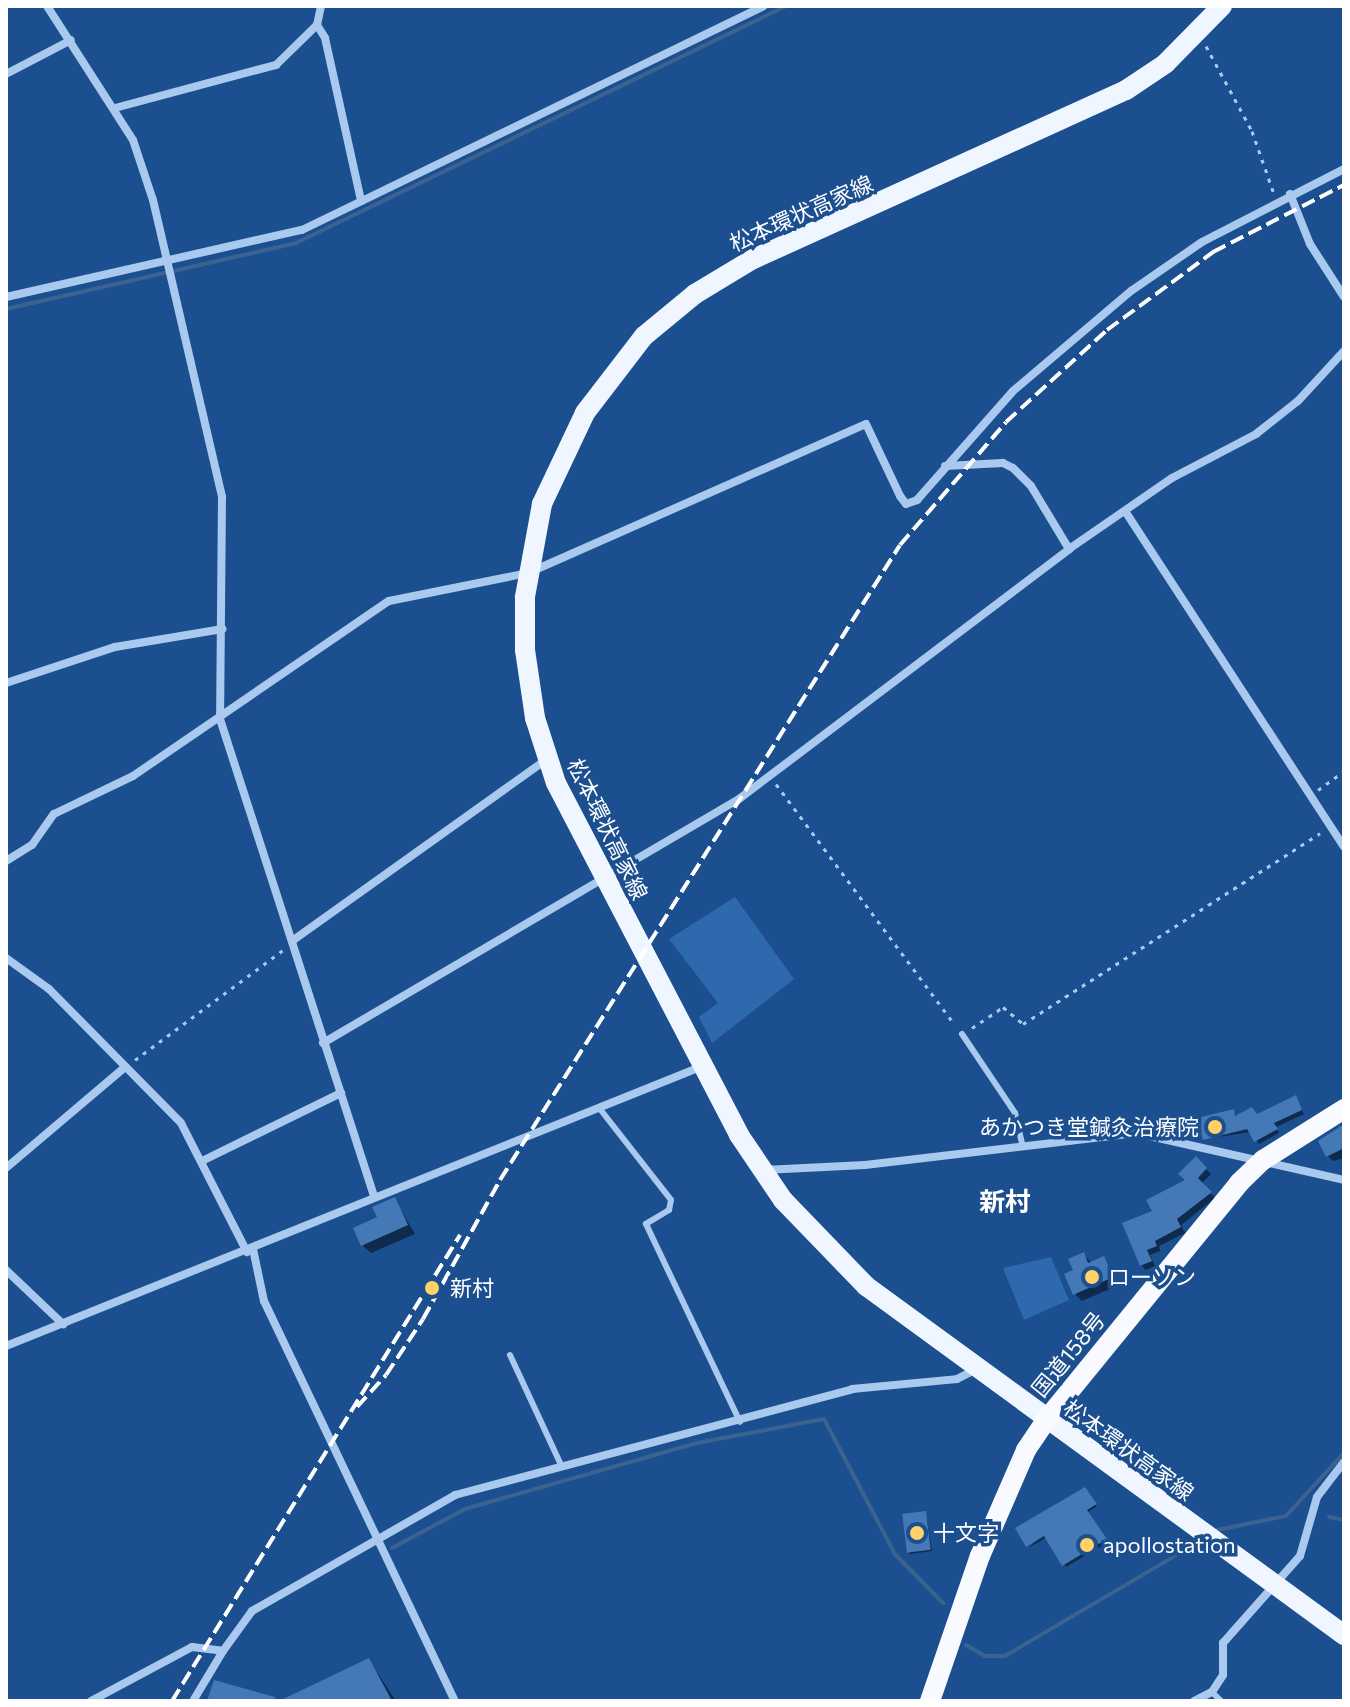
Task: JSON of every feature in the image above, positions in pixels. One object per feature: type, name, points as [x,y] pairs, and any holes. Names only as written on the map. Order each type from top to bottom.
[{"type":"highway","name":"国道158号","points":[[930,1701],[980,1556],[1026,1450],[1046,1420],[1263,1160],[1344,1109]]},
{"type":"main road","name":"松本環状高家線","points":[[1222,6],[1165,64],[1104,102],[753,259],[670,313],[606,381],[566,446],[542,504],[528,573],[525,650],[535,718],[547,759],[605,879],[760,1170],[836,1259],[977,1369],[1275,1581],[1344,1635]]},
{"type":"street","points":[[47,6],[133,140],[169,261],[222,497],[220,719],[374,1196]]},
{"type":"street","points":[[115,108],[276,65],[317,25],[321,6]]},
{"type":"street","points":[[6,297],[290,234],[764,6]]},
{"type":"street","points":[[317,25],[325,38],[361,201]]},
{"type":"street","points":[[6,74],[71,40]]},
{"type":"street","points":[[6,861],[32,845],[54,814],[133,776],[328,647],[366,613],[389,601],[528,573],[866,424],[906,504],[917,500],[945,466],[1062,345],[1202,242],[1276,200],[1344,169]]},
{"type":"street","points":[[1290,194],[1310,244],[1344,297]]},
{"type":"street","points":[[323,1043],[605,879],[770,777],[1069,549],[1172,478],[1256,434],[1298,401],[1344,351]]},
{"type":"street","points":[[945,466],[1003,463],[1013,468],[1031,486],[1069,549]]},
{"type":"street","points":[[1125,511],[1344,847]]},
{"type":"street","points":[[6,683],[115,647],[223,629]]},
{"type":"street","points":[[292,942],[547,759]]},
{"type":"street","points":[[6,958],[49,989],[181,1123],[250,1250],[264,1301],[377,1544],[455,1701]]},
{"type":"street","points":[[6,1346],[703,1066]]},
{"type":"street","points":[[6,1168],[125,1067]]},
{"type":"street","points":[[202,1161],[341,1093]]},
{"type":"street","points":[[760,1170],[865,1165],[1022,1144],[1136,1133],[1344,1180]]},
{"type":"street","points":[[6,1270],[63,1324]]},
{"type":"street","points":[[193,1701],[252,1611],[377,1544],[455,1495],[561,1465],[740,1422],[852,1389],[957,1379],[977,1369]]},
{"type":"street","points":[[1194,1701],[1212,1692],[1223,1675],[1223,1643],[1300,1556],[1317,1497],[1344,1462]]},
{"type":"street","points":[[91,1701],[192,1647],[223,1651]]},
{"type":"lane","points":[[962,1034],[1015,1113],[1022,1144]]},
{"type":"lane","points":[[600,1109],[671,1200],[669,1210],[646,1224],[740,1422]]},
{"type":"lane","points":[[510,1355],[561,1465]]},
{"type":"lane","points":[[1212,1692],[1221,1701]]},
{"type":"path","points":[[1199,32],[1252,131],[1276,200]]},
{"type":"path","points":[[1311,795],[1344,771]]},
{"type":"path","points":[[770,777],[962,1034],[1003,1007],[1023,1024],[1329,826]]},
{"type":"path","points":[[125,1067],[292,942]]},
{"type":"shaded area","points":[[735,897],[794,979],[712,1043],[699,1017],[718,1003],[669,939]]},
{"type":"shaded area","points":[[1051,1257],[1069,1300],[1024,1320],[1003,1268]]},
{"type":"building","points":[[1296,1095],[1302,1110],[1274,1123],[1278,1129],[1254,1142],[1247,1129],[1203,1140],[1197,1118],[1234,1109],[1235,1116],[1252,1107],[1257,1114]]},
{"type":"building","points":[[1344,1124],[1344,1148],[1326,1157],[1318,1141]]},
{"type":"building","points":[[1196,1156],[1207,1168],[1198,1178],[1212,1192],[1177,1219],[1181,1227],[1155,1241],[1157,1246],[1147,1250],[1152,1261],[1140,1266],[1122,1223],[1152,1211],[1146,1200],[1185,1180],[1178,1174]]},
{"type":"building","points":[[395,1197],[408,1225],[361,1246],[353,1228],[377,1217],[372,1207]]},
{"type":"building","points":[[1084,1252],[1088,1263],[1104,1256],[1113,1277],[1073,1295],[1064,1274],[1073,1270],[1068,1259]]},
{"type":"building","points":[[1085,1487],[1097,1504],[1087,1510],[1107,1539],[1062,1566],[1044,1536],[1026,1547],[1015,1528]]},
{"type":"building","points":[[926,1511],[931,1550],[907,1553],[902,1514]]},
{"type":"building","points":[[369,1658],[392,1701],[279,1701]]},
{"type":"building","points":[[214,1680],[275,1697],[275,1701],[207,1701]]},
{"type":"waterway","points":[[6,309],[296,243],[786,6]]},
{"type":"waterway","points":[[392,1548],[465,1509],[697,1443],[824,1419],[895,1554],[943,1603]]},
{"type":"waterway","points":[[1217,1530],[1286,1516],[1344,1453]]},
{"type":"waterway","points":[[1329,1517],[1344,1520]]},
{"type":"waterway","points":[[966,1645],[985,1656],[1005,1656],[1192,1546]]},
{"type":"railway","points":[[357,1407],[386,1375],[423,1319],[500,1180],[900,545],[1006,422],[1107,330],[1213,252],[1344,185]]},
{"type":"railway","points":[[172,1701],[460,1235]]},
{"type":"place","name":"あかつき堂鍼灸治療院","points":[[1215,1127]]},
{"type":"place","name":"ローソン","points":[[1092,1277]]},
{"type":"place","name":"新村","points":[[432,1288]]},
{"type":"place","name":"十文字","points":[[917,1533]]},
{"type":"place","name":"apollostation","points":[[1087,1545]]},
{"type":"district","name":"新村","points":[[1005,1201]]}]
